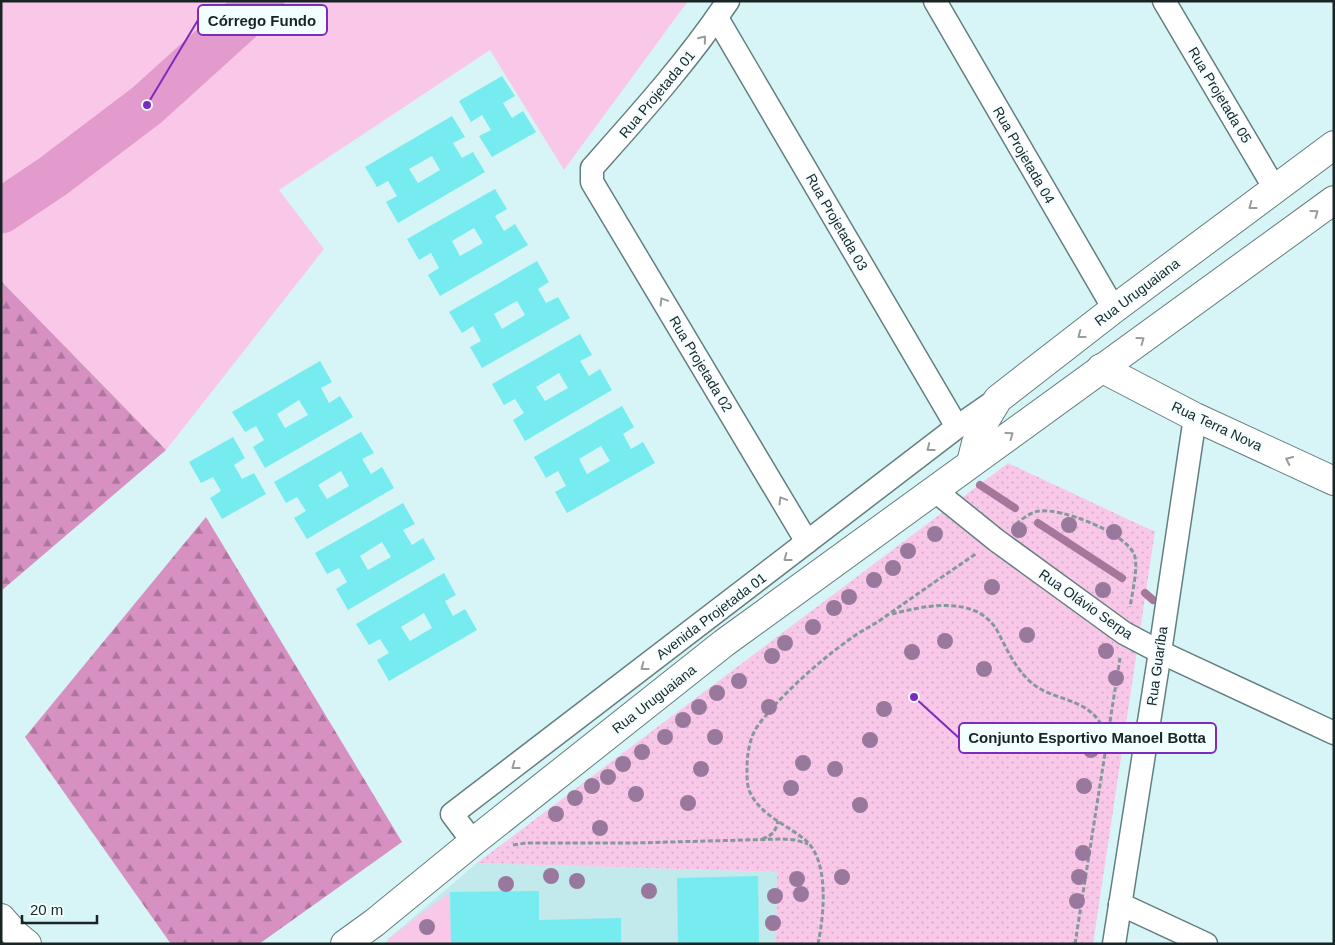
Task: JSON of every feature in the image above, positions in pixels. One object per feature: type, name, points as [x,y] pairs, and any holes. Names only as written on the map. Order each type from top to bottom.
[{"type":"street","name":"Rua Projetada 04","points":[[935,1],[1114,309]]},
{"type":"street","name":"Rua Projetada 05","points":[[1164,1],[1275,189]]},
{"type":"street","name":"Rua Projetada 01","points":[[594,186],[591,178],[592,168],[659,93],[723,9]]},
{"type":"street","name":"Rua Projetada 03","points":[[723,9],[957,427]]},
{"type":"street","name":"Rua Uruguaiana","points":[[971,464],[976,443],[998,399],[1114,309],[1334,145]]},
{"type":"street","name":"Rua Projetada 02","points":[[594,186],[807,542]]},
{"type":"street","name":"Rua Uruguaiana","points":[[346,944],[367,933],[473,842],[724,643],[1334,200]]},
{"type":"street","name":"Rua Terra Nova","points":[[1101,368],[1195,417],[1334,480]]},
{"type":"street","name":"Avenida Projetada 01","points":[[473,842],[452,814],[957,427],[998,399]]},
{"type":"street","name":"Rua Guaríba","points":[[1114,944],[1195,417]]},
{"type":"street","name":"Rua Olávio Serpa","points":[[934,490],[996,540],[1124,633],[1160,652],[1334,732]]},
{"type":"street","points":[[1120,904],[1206,944]]},
{"type":"path","points":[[818,944],[823,913],[823,886],[820,867],[814,850],[806,840],[764,811],[751,796],[747,780],[747,759],[752,736],[779,702],[827,656],[996,540],[1023,519],[1036,511],[1043,511],[1060,512],[1084,520],[1122,540],[1133,552],[1136,560],[1075,944]]},
{"type":"path","points":[[888,615],[919,608],[945,605],[967,607],[985,616],[993,624],[1026,678],[1041,690],[1053,696],[1074,702],[1084,708],[1099,721],[1107,739]]},
{"type":"path","points":[[759,840],[766,838],[777,828],[778,821]]},
{"type":"path","points":[[511,846],[526,843],[759,840],[796,840],[810,845]]},
{"type":"shaded area","points":[[688,1],[564,170],[490,50],[279,190],[324,249],[166,450],[1,281],[1,2]]},
{"type":"shaded area","points":[[1008,463],[1155,531],[1093,944],[776,944],[777,872],[477,863]]},
{"type":"shaded area","points":[[477,863],[777,872],[776,944],[386,944],[388,939]]},
{"type":"shaded area","points":[[450,892],[451,944],[386,944],[388,939]]},
{"type":"green space","points":[[1,281],[166,450],[1,591]]},
{"type":"green space","points":[[206,517],[402,842],[259,944],[171,944],[25,737]]},
{"type":"building","points":[[502,76],[515,96],[503,103],[512,118],[523,111],[536,132],[492,157],[479,136],[491,130],[482,115],[471,122],[459,101]]},
{"type":"building","points":[[452,116],[465,137],[453,143],[462,158],[473,152],[485,172],[398,223],[386,202],[397,196],[388,181],[377,187],[365,167]],"holes":[[[432,156],[440,170],[418,183],[409,169]]]},
{"type":"building","points":[[495,189],[507,209],[495,216],[504,231],[515,224],[528,245],[440,296],[428,275],[439,268],[431,253],[419,260],[407,239]],"holes":[[[474,228],[483,243],[460,256],[452,241]]]},
{"type":"building","points":[[537,261],[549,282],[538,289],[546,303],[558,297],[570,318],[482,368],[470,347],[481,341],[473,326],[462,333],[449,312]],"holes":[[[517,301],[525,315],[502,329],[494,314]]]},
{"type":"building","points":[[580,334],[592,355],[580,361],[589,376],[600,369],[612,390],[525,441],[513,420],[524,413],[515,399],[504,405],[492,384]],"holes":[[[559,373],[568,388],[545,401],[536,387]]]},
{"type":"building","points":[[320,361],[332,382],[321,388],[329,403],[340,396],[353,417],[265,468],[253,447],[264,440],[256,426],[245,432],[232,412]],"holes":[[[299,400],[308,415],[285,428],[277,414]]]},
{"type":"building","points":[[622,406],[634,427],[623,434],[631,449],[643,442],[655,463],[567,513],[555,492],[566,486],[558,471],[546,478],[534,457]],"holes":[[[601,446],[610,461],[587,474],[579,459]]]},
{"type":"building","points":[[361,432],[374,453],[362,459],[371,474],[382,467],[394,488],[307,539],[294,518],[306,511],[297,497],[286,503],[274,482]],"holes":[[[341,471],[349,486],[327,499],[318,485]]]},
{"type":"building","points":[[233,437],[245,458],[234,465],[242,479],[254,473],[266,494],[222,519],[210,498],[221,491],[213,477],[201,483],[189,462]]},
{"type":"building","points":[[403,503],[415,524],[403,530],[412,545],[423,538],[435,559],[348,610],[336,589],[347,582],[339,568],[327,574],[315,553]],"holes":[[[382,542],[391,557],[368,570],[360,556]]]},
{"type":"building","points":[[444,573],[456,595],[445,601],[453,616],[465,609],[477,630],[389,681],[377,660],[389,653],[380,639],[369,645],[356,624]],"holes":[[[424,613],[432,628],[410,641],[401,627]]]},
{"type":"building","points":[[758,876],[759,944],[678,944],[677,878]]},
{"type":"building","points":[[539,891],[539,920],[621,918],[621,944],[451,944],[450,892]]},
{"type":"waterway","points":[[1,211],[52,177],[147,105],[262,1]]},
{"type":"waterway","points":[[980,485],[1015,508]]},
{"type":"waterway","points":[[1038,523],[1122,578]]},
{"type":"waterway","points":[[1145,593],[1153,600]]},
{"type":"place","name":"Córrego Fundo","points":[[147,105]]},
{"type":"place","name":"Conjunto Esportivo Manoel Botta","points":[[914,697]]}]
